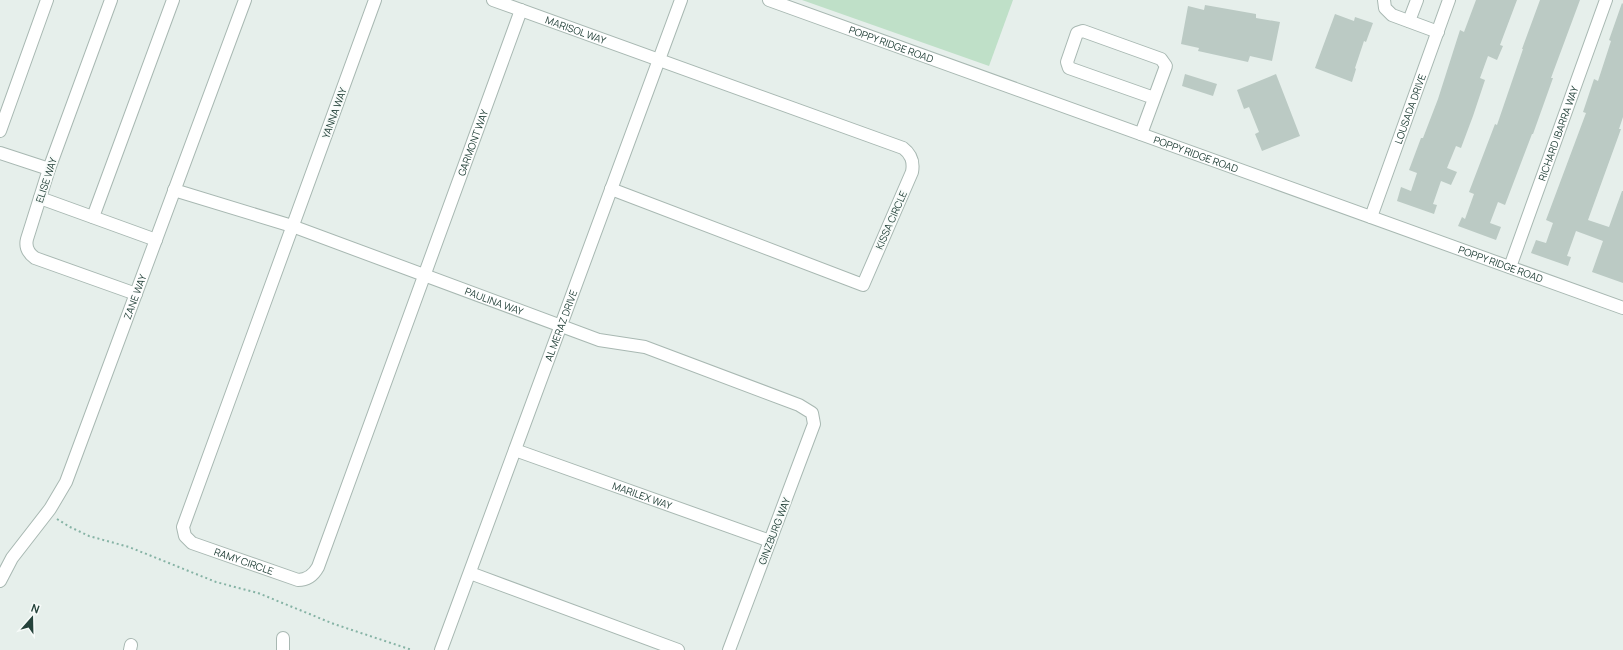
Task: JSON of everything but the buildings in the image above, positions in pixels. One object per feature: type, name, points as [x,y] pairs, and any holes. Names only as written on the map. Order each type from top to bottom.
[{"type":"street","points":[[0,131],[47,0]]},
{"type":"street","name":"ELISE WAY","points":[[111,0],[49,169],[26,242],[28,250],[35,258],[136,294]]},
{"type":"street","points":[[93,217],[173,0]]},
{"type":"street","name":"ZANE WAY","points":[[0,581],[12,558],[21,545],[47,514],[69,474],[244,0]]},
{"type":"street","name":"YANNA WAY","points":[[292,226],[375,0]]},
{"type":"street","name":"MARISOL WAY","points":[[493,0],[659,60]]},
{"type":"street","name":"AL MERAZ DRIVE","points":[[441,650],[681,0]]},
{"type":"street","name":"POPPY RIDGE ROAD","points":[[769,0],[1623,308]]},
{"type":"street","points":[[1384,0],[1385,8],[1392,15],[1438,32]]},
{"type":"street","points":[[1409,21],[1417,0]]},
{"type":"street","name":"LOUSADA DRIVE","points":[[1371,217],[1449,0]]},
{"type":"street","name":"RICHARD IBARRA WAY","points":[[1510,267],[1606,0]]},
{"type":"street","name":"GARMONT WAY","points":[[424,275],[521,10]]},
{"type":"street","points":[[1141,134],[1166,66],[1161,59],[1083,31],[1077,33],[1067,62],[1069,68],[1154,98]]},
{"type":"street","name":"KISSA CIRCLE","points":[[611,189],[862,285],[912,172],[913,161],[911,156],[903,148],[659,60]]},
{"type":"street","points":[[0,153],[49,169]]},
{"type":"street","name":"PAULINA WAY","points":[[174,190],[292,226],[599,340],[645,347],[799,405],[812,413]]},
{"type":"street","points":[[40,198],[156,240]]},
{"type":"street","name":"RAMY CIRCLE","points":[[292,226],[184,522],[183,532],[192,543],[293,580],[307,579],[316,572],[424,275]]},
{"type":"street","name":"GINZBURG WAY","points":[[729,650],[814,424],[812,413]]},
{"type":"street","name":"MARILEX WAY","points":[[515,450],[770,541]]},
{"type":"street","points":[[470,573],[678,650]]},
{"type":"path","points":[[47,514],[89,536],[129,547],[216,582],[258,593],[334,624],[412,650]]},
{"type":"green space","points":[[802,0],[1013,0],[989,66]]}]
